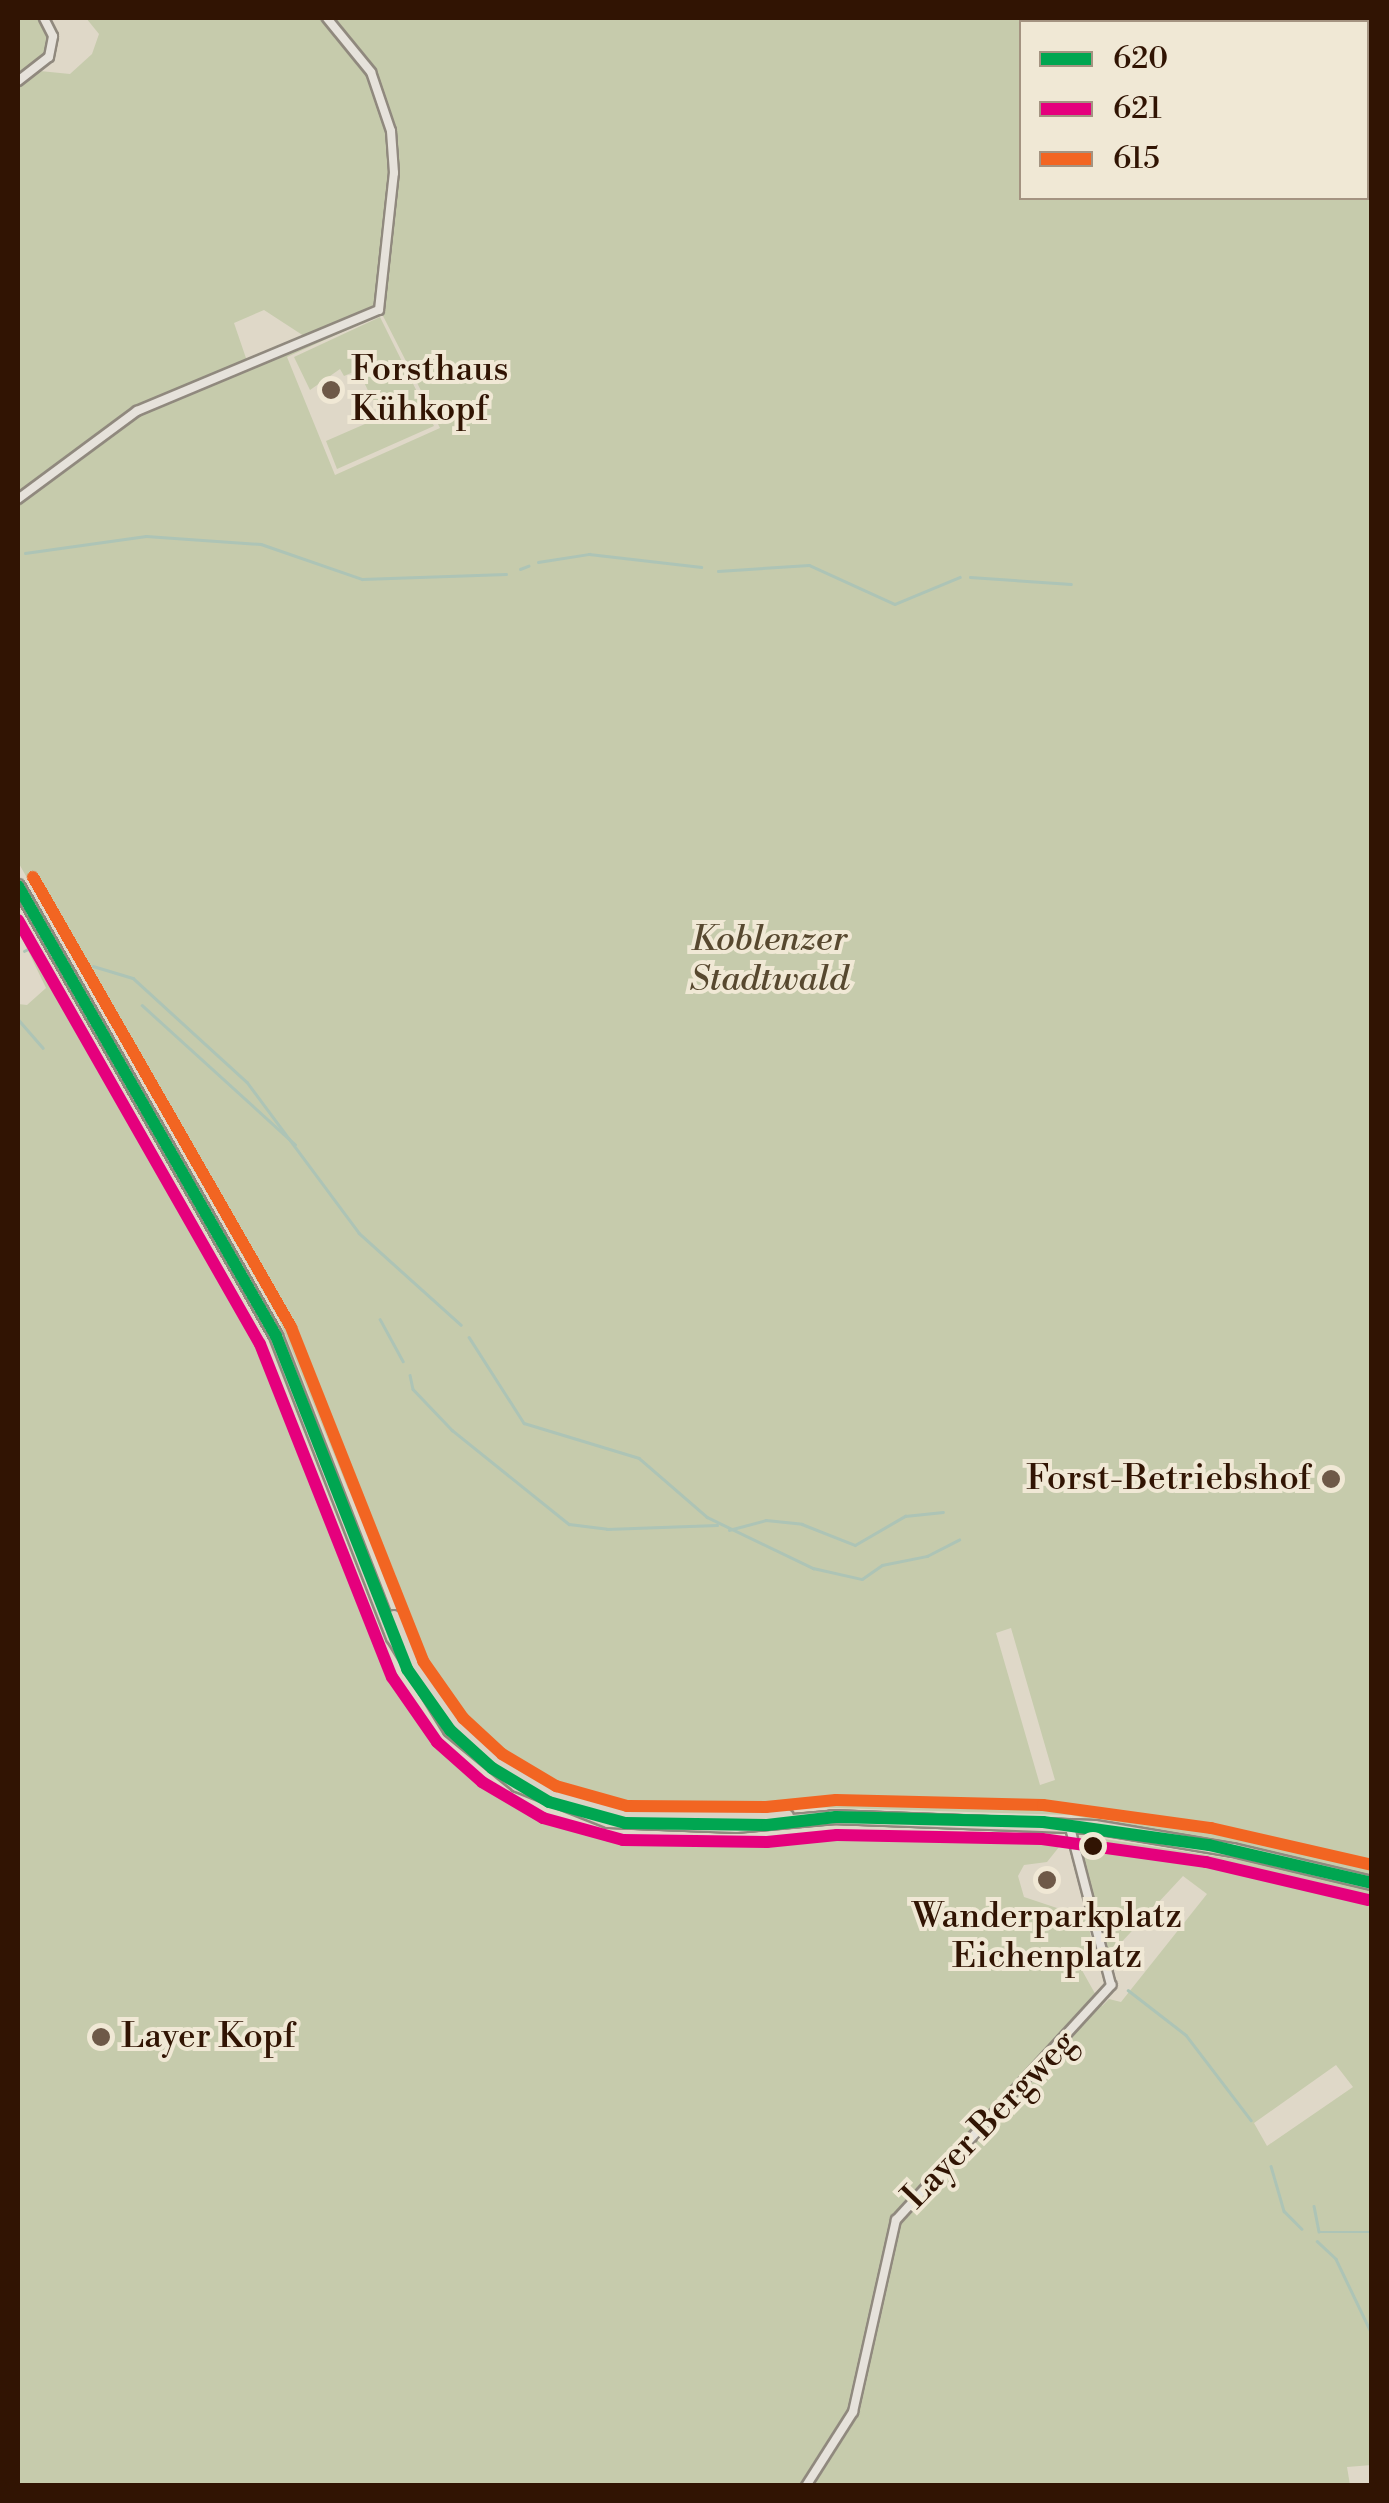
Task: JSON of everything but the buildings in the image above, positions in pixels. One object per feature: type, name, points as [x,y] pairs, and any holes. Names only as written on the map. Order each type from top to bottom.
[{"type":"main road","points":[[18,886],[276,1336],[344,1511],[430,1686],[476,1740],[521,1776],[577,1802],[630,1815],[1068,1824],[1233,1850],[1372,1883]]},
{"type":"street","points":[[18,81],[48,57],[53,36],[44,18]]},
{"type":"street","points":[[18,499],[131,414],[360,322],[381,307],[394,168],[391,131],[372,72],[327,18]]},
{"type":"street","name":"Layer Bergweg","points":[[806,2486],[853,2412],[896,2220],[1110,1980],[1068,1824]]},
{"type":"green space","name":"Koblenzer Stadtwald","points":[[18,18],[51,18],[56,46],[40,71],[70,74],[92,54],[99,34],[86,18],[1371,18],[1371,1877],[1071,1815],[597,1801],[506,1756],[440,1688],[394,1602],[396,1576],[363,1501],[348,1489],[279,1319],[18,862]],"holes":[[[264,310],[307,338],[248,364],[234,323]],[[382,314],[440,428],[335,475],[287,357]],[[1011,1628],[1055,1780],[1040,1785],[996,1633]]]},
{"type":"green space","points":[[380,317],[434,426],[337,469],[326,441],[381,417],[358,370],[344,376],[340,369],[310,390],[294,357]]},
{"type":"green space","points":[[18,915],[260,1349],[394,1670],[417,1712],[472,1771],[562,1823],[650,1841],[870,1833],[1051,1838],[1059,1847],[1047,1862],[1024,1865],[1018,1876],[1024,1897],[1087,1918],[1093,1948],[1079,1965],[1102,2006],[1109,1999],[1121,2002],[1207,1894],[1183,1876],[1117,1947],[1107,1949],[1078,1850],[1092,1837],[1279,1866],[1372,1890],[1372,2465],[1347,2467],[1350,2485],[18,2485],[18,1004],[27,1005],[46,988],[18,930]],"holes":[[[1336,2065],[1353,2087],[1267,2146],[1254,2123]]]},
{"type":"waterway","points":[[25,553],[146,536],[261,544],[362,579],[506,574]]},
{"type":"waterway","points":[[538,562],[589,554],[701,567]]},
{"type":"waterway","points":[[718,571],[809,565],[895,604],[960,577]]},
{"type":"waterway","points":[[520,569],[528,566]]},
{"type":"waterway","points":[[970,577],[1071,584]]},
{"type":"waterway","points":[[24,951],[30,948]]},
{"type":"waterway","points":[[93,966],[133,978],[247,1082],[359,1233],[461,1325]]},
{"type":"waterway","points":[[142,1005],[295,1144]]},
{"type":"waterway","points":[[18,1019],[43,1048]]},
{"type":"waterway","points":[[380,1319],[403,1361]]},
{"type":"waterway","points":[[469,1337],[524,1423],[639,1458],[707,1517],[813,1568],[862,1579],[882,1565],[927,1556],[959,1540]]},
{"type":"waterway","points":[[410,1375],[413,1389],[452,1430],[569,1524],[607,1529],[717,1525]]},
{"type":"waterway","points":[[729,1530],[766,1520],[802,1524],[855,1545],[905,1516],[943,1512]]},
{"type":"waterway","points":[[1128,1990],[1186,2035],[1251,2120]]},
{"type":"waterway","points":[[1271,2166],[1284,2211],[1302,2229]]},
{"type":"waterway","points":[[1314,2206],[1319,2232],[1372,2232]]},
{"type":"waterway","points":[[1317,2241],[1336,2259],[1372,2334]]},
{"type":"transit line","name":"615","points":[[33,877],[291,1327],[423,1661],[463,1718],[502,1754],[556,1786],[627,1806],[766,1807],[836,1800],[1043,1805],[1211,1828],[1372,1865]]},
{"type":"transit line","name":"620","points":[[18,886],[276,1336],[407,1669],[450,1730],[492,1768],[549,1802],[625,1823],[767,1825],[836,1817],[1043,1822],[1209,1845],[1372,1883]]},
{"type":"transit line","name":"621","points":[[18,920],[260,1344],[392,1677],[437,1742],[482,1782],[543,1818],[623,1840],[767,1842],[837,1835],[1042,1839],[1206,1862],[1368,1900]]},
{"type":"place","name":"Forsthaus Kühkopf","points":[[331,390]]},
{"type":"place","name":"Forst-Betriebshof","points":[[1331,1479]]},
{"type":"place","name":"Wanderparkplatz Eichenplatz","points":[[1047,1880]]},
{"type":"place","name":"Layer Kopf","points":[[101,2037]]}]
